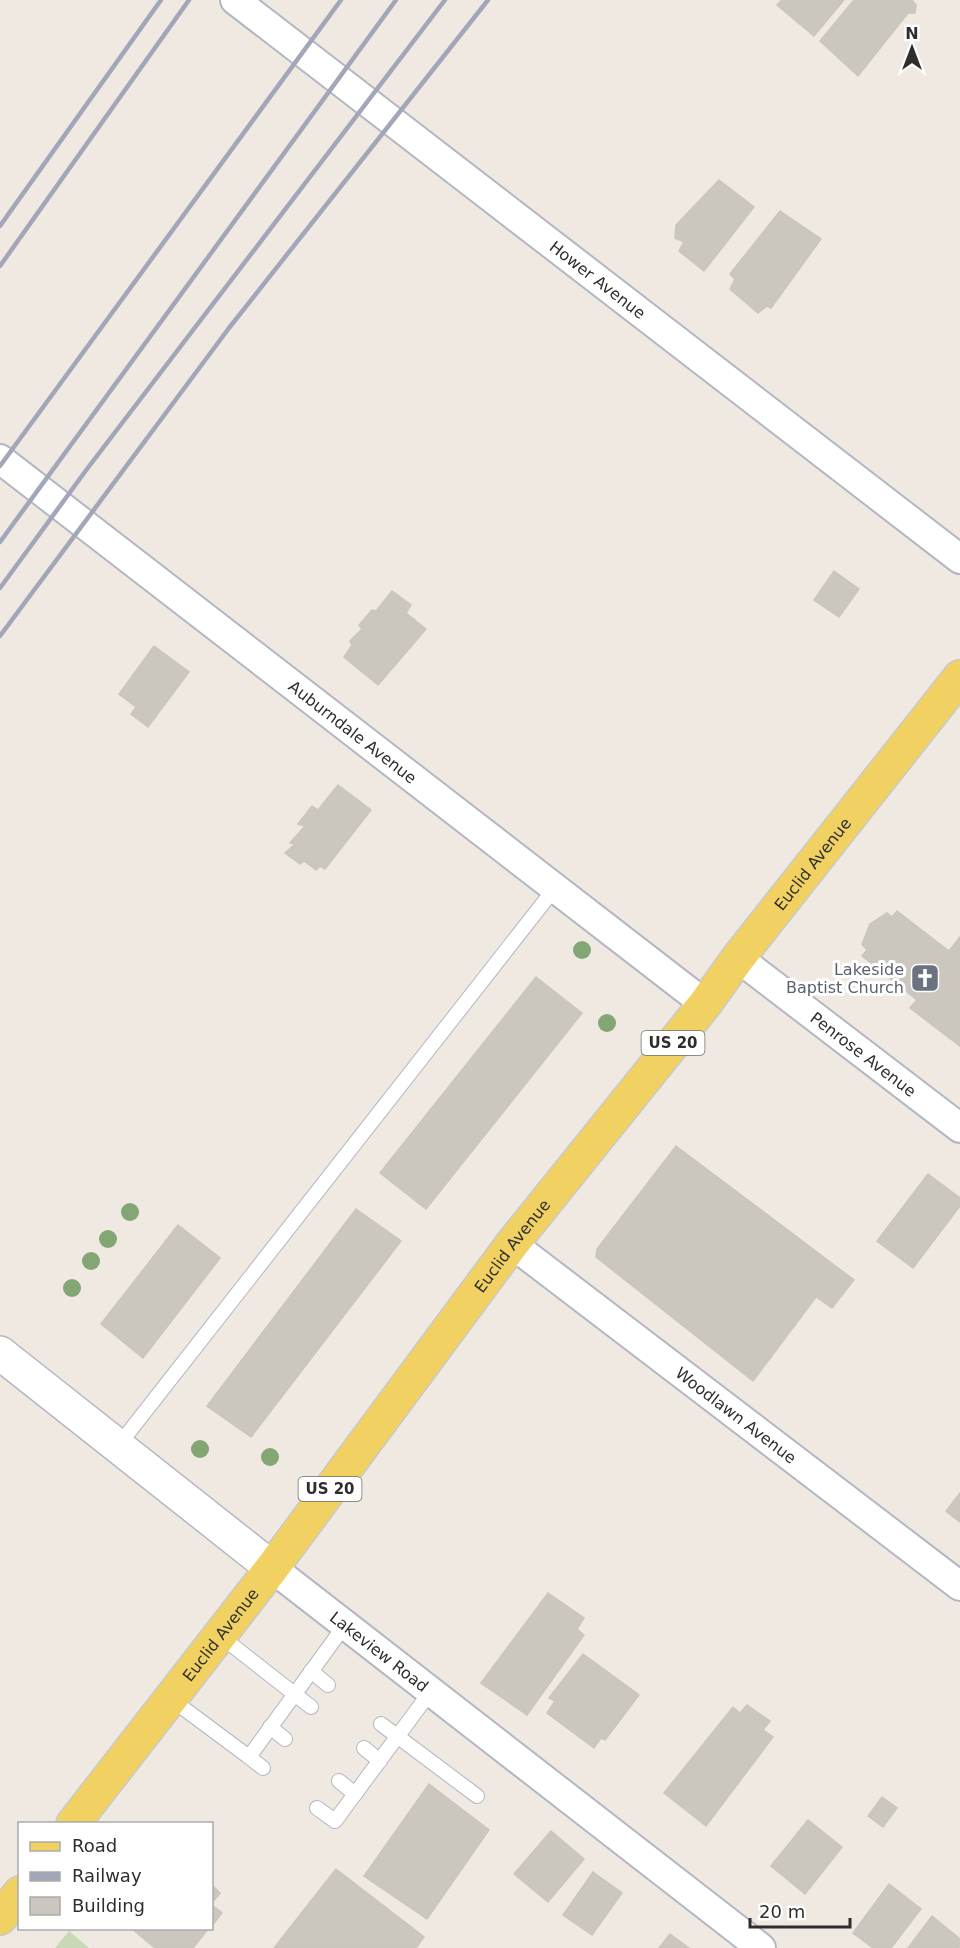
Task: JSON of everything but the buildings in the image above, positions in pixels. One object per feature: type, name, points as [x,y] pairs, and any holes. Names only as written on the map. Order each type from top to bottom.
[{"type":"main road","name":"Euclid Avenue","points":[[75,1822],[272,1568],[512,1244],[705,1004],[738,958],[959,680]]},
{"type":"main road","points":[[0,1918],[18,1896]]},
{"type":"street","name":"Hower Avenue","points":[[235,0],[960,560]]},
{"type":"street","name":"Auburndale Avenue","points":[[0,459],[705,1004]]},
{"type":"street","name":"Penrose Avenue","points":[[738,958],[960,1128]]},
{"type":"street","name":"Woodlawn Avenue","points":[[512,1244],[960,1586]]},
{"type":"street","name":"Lakeview Road","points":[[0,1353],[272,1568],[761,1948]]},
{"type":"lane","points":[[118,1446],[555,888]]},
{"type":"lane","points":[[249,1757],[345,1625]]},
{"type":"lane","points":[[219,1635],[311,1707]]},
{"type":"lane","points":[[311,1671],[328,1685]]},
{"type":"lane","points":[[317,1808],[335,1821],[431,1691]]},
{"type":"lane","points":[[170,1698],[263,1768]]},
{"type":"lane","points":[[381,1724],[477,1796]]},
{"type":"lane","points":[[270,1727],[285,1739]]},
{"type":"lane","points":[[364,1748],[380,1761]]},
{"type":"lane","points":[[339,1781],[355,1794]]},
{"type":"green space","points":[[69,1931],[89,1948],[55,1948]]},
{"type":"railway","points":[[0,226],[161,0]]},
{"type":"railway","points":[[0,266],[189,0]]},
{"type":"railway","points":[[0,466],[341,0]]},
{"type":"railway","points":[[0,542],[396,0]]},
{"type":"railway","points":[[0,588],[87,469],[445,0]]},
{"type":"railway","points":[[0,636],[229,328],[488,0]]},
{"type":"place","name":"Lakeside Baptist Church","points":[[925,978]]}]
